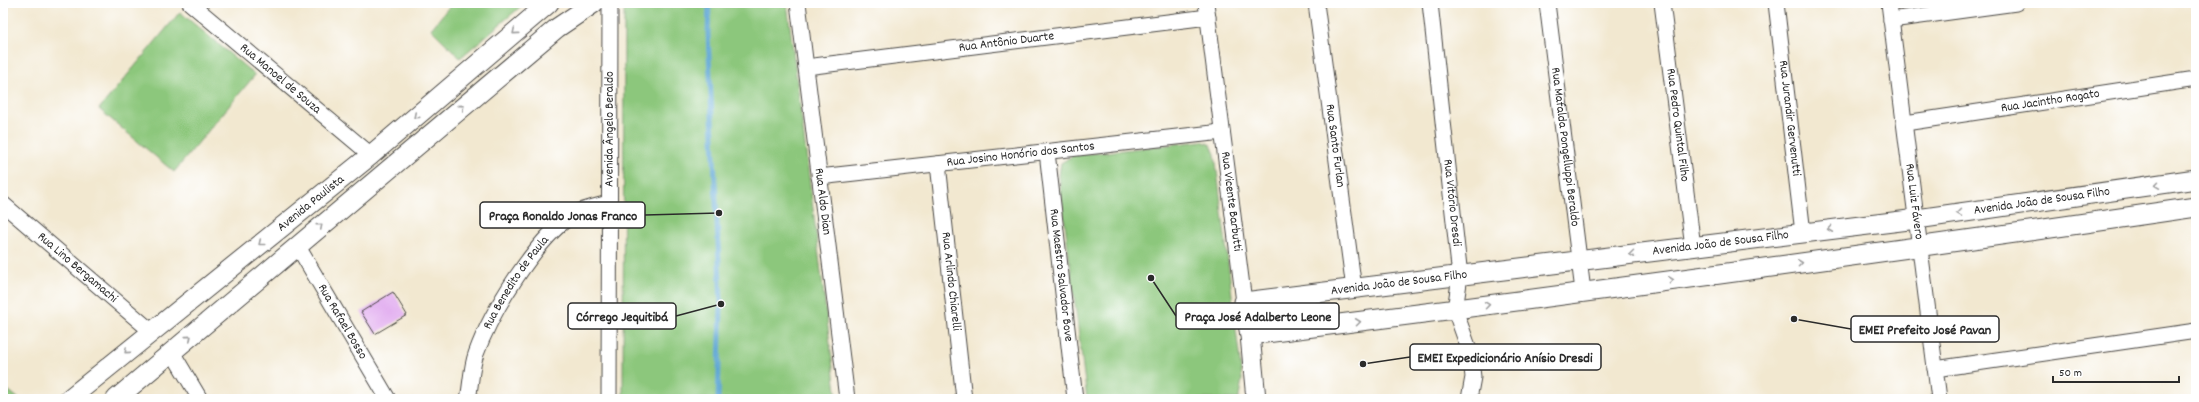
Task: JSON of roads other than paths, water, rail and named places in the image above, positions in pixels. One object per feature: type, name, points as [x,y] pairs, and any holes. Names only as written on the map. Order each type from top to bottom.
[{"type":"street","name":"Rua Manoel de Souza","points":[[190,3],[371,155]]},
{"type":"street","name":"Avenida Paulista","points":[[69,399],[151,331],[371,155],[549,3]]},
{"type":"street","name":"Avenida Paulista","points":[[116,399],[297,245],[557,28],[594,3]]},
{"type":"street","name":"Avenida Ângelo Beraldo","points":[[609,399],[610,3]]},
{"type":"street","name":"Rua Aldo Dian","points":[[798,3],[847,399]]},
{"type":"street","name":"Rua Santo Furlan","points":[[1316,3],[1354,289]]},
{"type":"street","name":"Rua Vitório Dresdi","points":[[1430,3],[1460,276],[1455,310],[1470,352],[1473,377],[1469,399]]},
{"type":"street","name":"Rua Mafalda Pongelluppi Beraldo","points":[[1547,3],[1583,291]]},
{"type":"street","name":"Rua Pedro Quintal Filho","points":[[1662,3],[1693,247]]},
{"type":"street","name":"Rua Jurandir Gervenutti","points":[[1776,3],[1803,233]]},
{"type":"street","name":"Rua Luiz Fávero","points":[[1889,3],[1939,399]]},
{"type":"street","points":[[1891,20],[2016,3]]},
{"type":"street","name":"Rua Antônio Duarte","points":[[806,67],[1207,10]]},
{"type":"street","name":"Rua Vicente Barbutti","points":[[1207,10],[1244,302],[1250,335],[1256,399]]},
{"type":"street","name":"Rua Jacintho Rogato","points":[[1904,122],[2196,79]]},
{"type":"street","name":"Rua Josino Honório dos Santos","points":[[819,177],[1222,132]]},
{"type":"street","name":"Rua Maestro Salvador Bove","points":[[1047,152],[1075,399]]},
{"type":"street","name":"Rua Arlindo Chiarelli","points":[[938,164],[964,399]]},
{"type":"street","name":"Avenida João de Sousa Filho","points":[[1244,302],[1917,219],[2196,179]]},
{"type":"street","name":"Rua Benedito de Paula","points":[[468,399],[476,355],[498,305],[529,261],[554,230],[575,214],[609,203]]},
{"type":"street","name":"Rua Lino Bergamachi","points":[[3,204],[151,331]]},
{"type":"street","points":[[1250,335],[1455,310],[1583,291],[1920,247],[2196,207]]},
{"type":"street","name":"Rua Rafael Bosso","points":[[297,245],[388,399]]},
{"type":"street","points":[[1936,369],[2196,331]]},
{"type":"street","points":[[172,352],[200,399]]},
{"type":"waterway","points":[[709,3],[708,34],[721,304],[718,399]]},
{"type":"place","name":"Praça Ronaldo Jonas Franco","points":[[719,213]]},
{"type":"place","name":"Praça José Adalberto Leone","points":[[1151,278]]},
{"type":"place","name":"Córrego Jequitibá","points":[[721,304]]},
{"type":"place","name":"EMEI Prefeito José Pavan","points":[[1794,319]]},
{"type":"place","name":"EMEI Expedicionário Anísio Dresdi","points":[[1363,364]]}]
